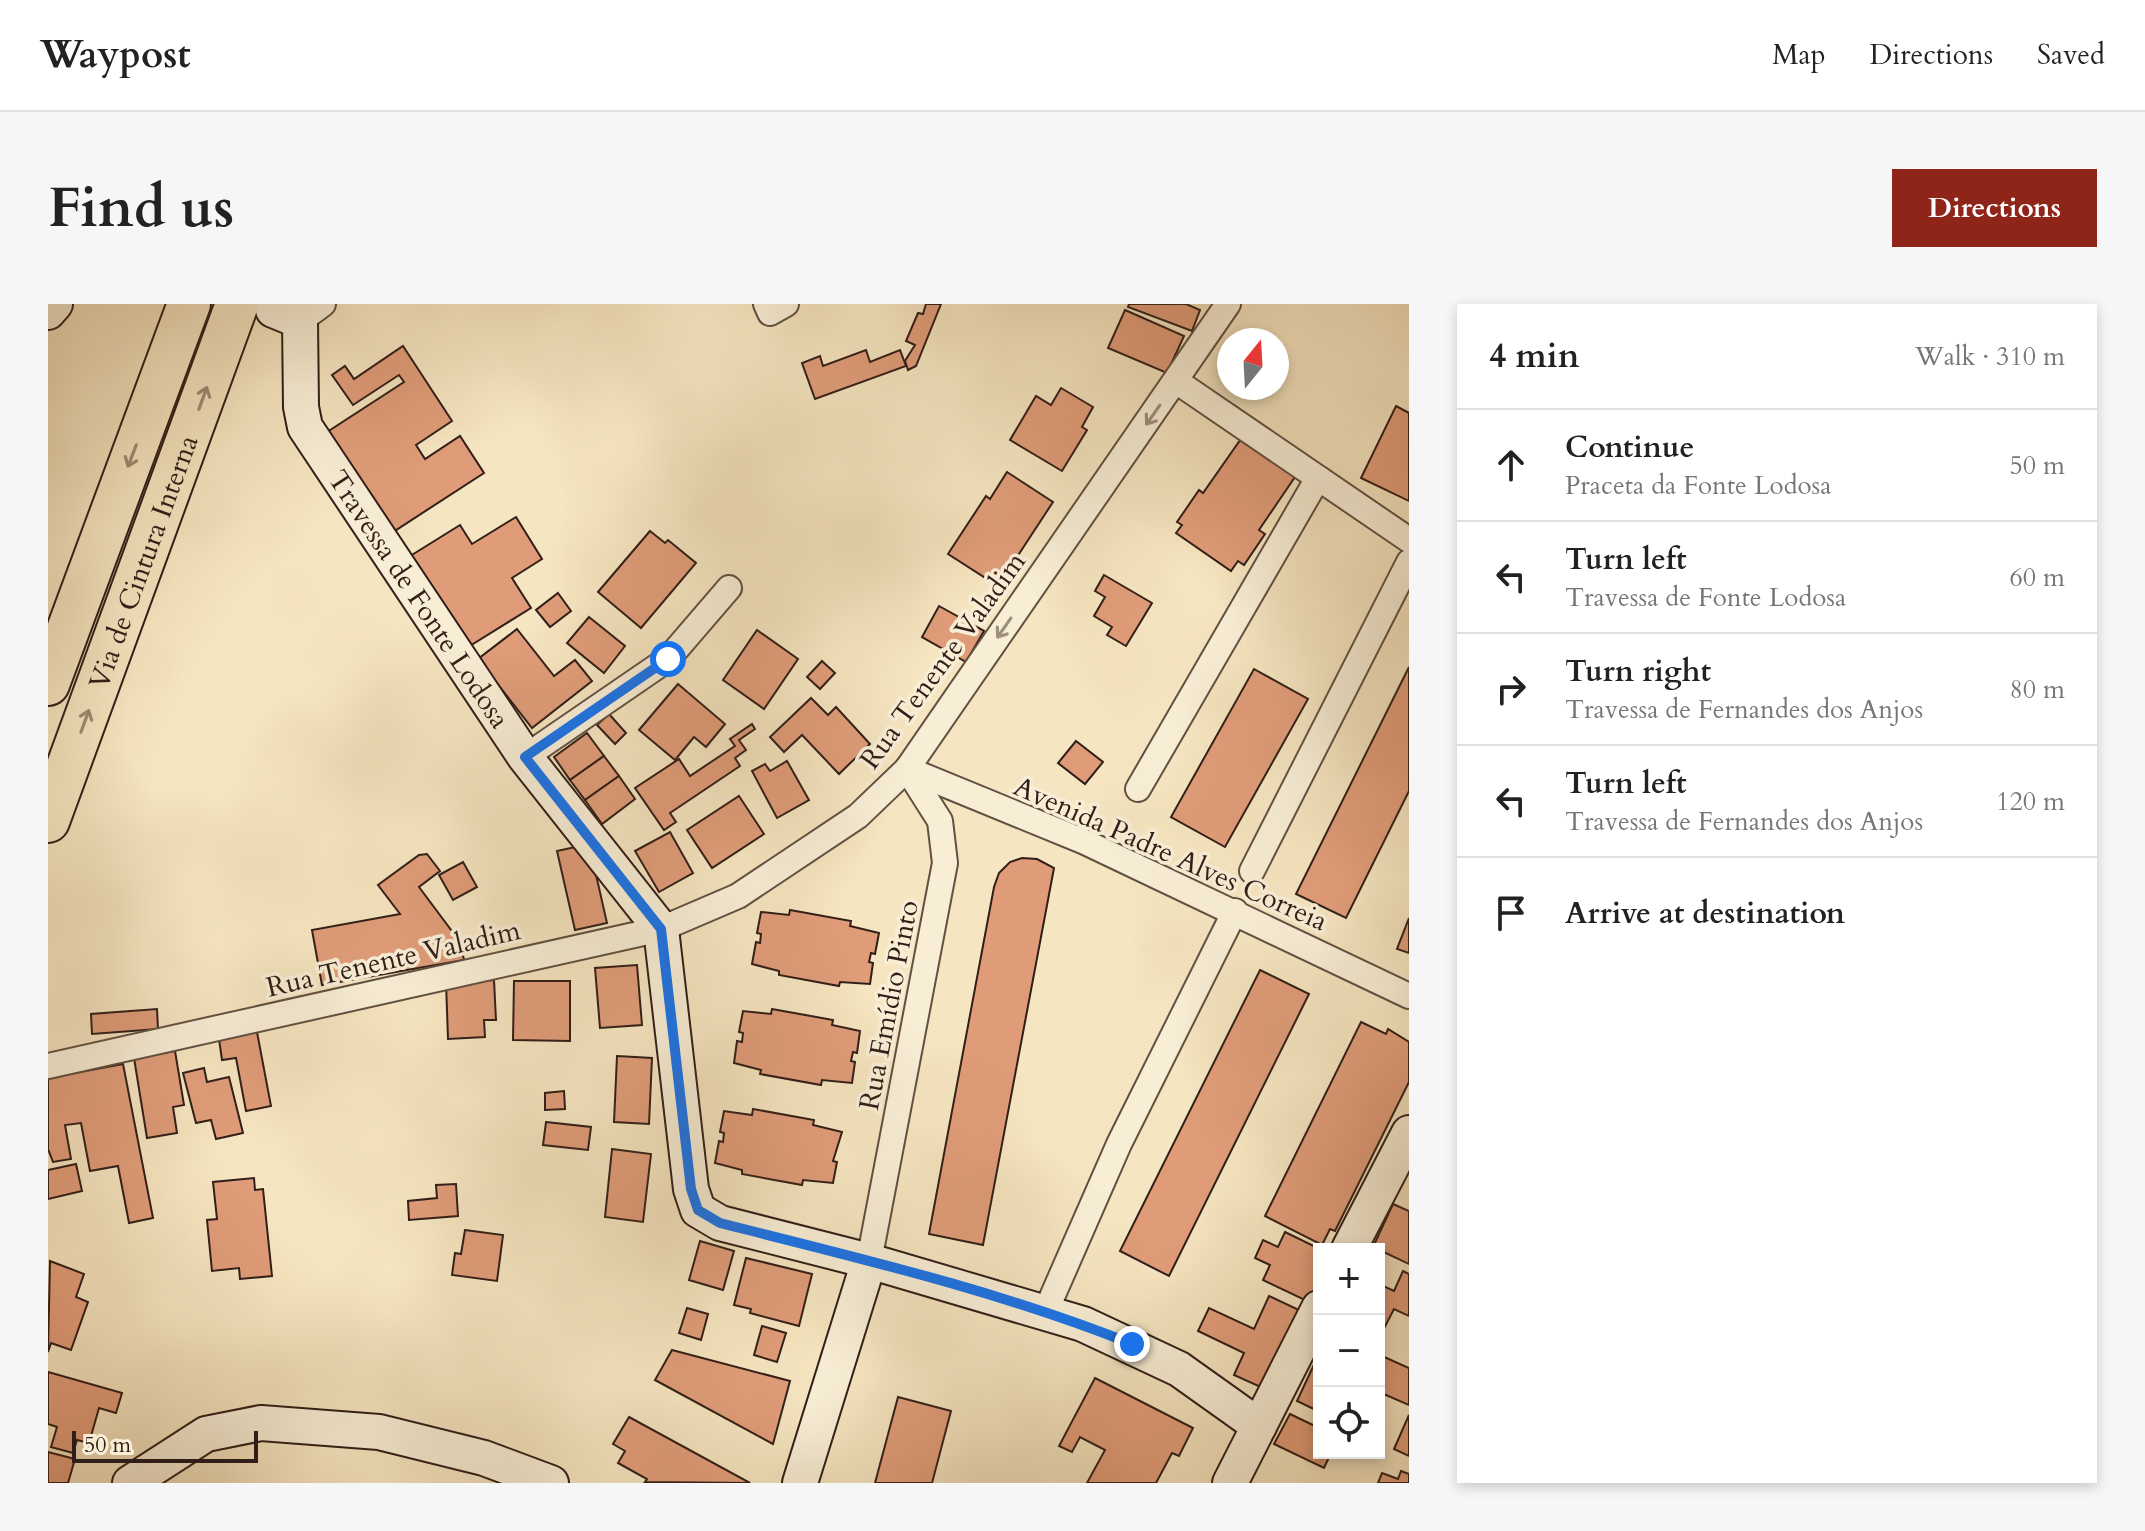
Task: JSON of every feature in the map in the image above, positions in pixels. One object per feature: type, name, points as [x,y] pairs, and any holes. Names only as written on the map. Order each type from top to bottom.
[{"type":"highway","name":"Via de Cintura Interna","points":[[48,684],[189,304]]},
{"type":"highway","name":"Via de Cintura Interna","points":[[48,821],[283,310]]},
{"type":"street","points":[[48,312],[55,304]]},
{"type":"street","points":[[766,304],[770,313],[786,304]]},
{"type":"street","name":"Rua Tenente Valadim","points":[[48,1066],[661,929],[738,896],[858,816],[907,769],[1228,304]]},
{"type":"street","name":"Travessa de Fonte Lodosa","points":[[283,310],[305,427],[525,757],[661,929]]},
{"type":"street","points":[[1176,381],[1409,540]]},
{"type":"street","points":[[1138,789],[1318,478]]},
{"type":"street","points":[[1252,871],[1409,562]]},
{"type":"street","points":[[525,757],[668,659],[729,588]]},
{"type":"street","name":"Avenida Padre Alves Correia","points":[[907,769],[1085,842],[1409,996]]},
{"type":"street","name":"Rua Emídio Pinto","points":[[869,1261],[945,863],[940,821],[907,769]]},
{"type":"street","points":[[1045,1313],[1119,1144],[1235,911]]},
{"type":"street","points":[[661,929],[691,1189],[698,1210],[720,1223],[869,1261],[1096,1329],[1156,1356],[1259,1426]]},
{"type":"street","points":[[1352,1243],[1409,1133]]},
{"type":"street","points":[[800,1483],[869,1261]]},
{"type":"street","points":[[1230,1483],[1315,1315]]},
{"type":"street","points":[[130,1483],[206,1434],[261,1423],[379,1432],[484,1458],[551,1483]]},
{"type":"building","points":[[926,304],[941,304],[916,366],[908,370],[905,361],[915,345],[906,341],[918,313],[923,314]]},
{"type":"building","points":[[1129,304],[1186,304],[1200,310],[1192,331],[1128,307]]},
{"type":"building","points":[[1125,310],[1184,336],[1167,373],[1108,348]]},
{"type":"building","points":[[403,346],[452,421],[416,445],[425,459],[460,436],[484,473],[390,534],[324,434],[404,382],[399,375],[353,405],[332,375],[345,366],[354,379]]},
{"type":"building","points":[[866,350],[870,362],[900,350],[906,366],[815,399],[802,363],[820,356],[823,366]]},
{"type":"building","points":[[1061,388],[1093,407],[1082,427],[1087,430],[1062,471],[1010,440],[1036,396],[1051,405]]},
{"type":"building","points":[[1396,406],[1409,413],[1409,501],[1361,478]]},
{"type":"building","points":[[1243,436],[1297,474],[1259,530],[1265,534],[1244,565],[1238,561],[1231,571],[1176,533],[1182,525],[1177,522],[1199,490],[1203,493]]},
{"type":"building","points":[[1007,472],[1053,502],[998,586],[948,554],[986,496],[990,499]]},
{"type":"building","points":[[516,517],[542,559],[512,578],[531,608],[465,649],[407,558],[460,525],[472,544]]},
{"type":"building","points":[[650,531],[665,543],[668,540],[696,563],[641,628],[598,592]]},
{"type":"building","points":[[1104,575],[1152,603],[1126,646],[1107,635],[1112,627],[1094,616],[1105,597],[1095,591]]},
{"type":"building","points":[[558,593],[571,611],[550,627],[536,610]]},
{"type":"building","points":[[939,606],[984,631],[966,662],[922,637]]},
{"type":"building","points":[[589,617],[625,646],[604,673],[567,643]]},
{"type":"building","points":[[517,629],[554,676],[575,660],[592,681],[532,728],[478,659]]},
{"type":"building","points":[[757,630],[798,659],[764,709],[723,680]]},
{"type":"building","points":[[822,661],[835,673],[820,689],[807,677]]},
{"type":"building","points":[[1409,667],[1409,791],[1346,918],[1296,894]]},
{"type":"building","points":[[1254,669],[1308,699],[1225,847],[1171,817]]},
{"type":"building","points":[[678,684],[725,724],[706,747],[694,737],[675,760],[639,730]]},
{"type":"building","points":[[811,698],[828,715],[836,707],[870,744],[839,774],[802,735],[784,752],[770,737]]},
{"type":"building","points":[[609,714],[626,733],[615,744],[597,725]]},
{"type":"building","points":[[752,724],[755,729],[739,740],[746,750],[735,758],[740,766],[670,813],[676,822],[664,830],[635,788],[679,759],[690,776],[735,746],[730,739]]},
{"type":"building","points":[[587,733],[604,756],[570,780],[554,757]]},
{"type":"building","points":[[1076,741],[1103,762],[1085,784],[1058,763]]},
{"type":"building","points":[[604,756],[619,776],[585,800],[570,780]]},
{"type":"building","points":[[787,761],[809,800],[777,818],[752,771],[765,764],[770,771]]},
{"type":"building","points":[[619,776],[635,799],[602,824],[585,800]]},
{"type":"building","points":[[739,796],[764,834],[712,868],[687,830]]},
{"type":"building","points":[[670,832],[693,873],[659,892],[635,851]]},
{"type":"building","points":[[589,844],[607,923],[575,930],[557,851]]},
{"type":"building","points":[[427,854],[440,871],[419,887],[460,942],[464,960],[322,985],[312,930],[400,914],[378,885],[419,855]]},
{"type":"building","points":[[1022,858],[1037,859],[1054,868],[983,1245],[929,1234],[994,887],[999,873],[1010,862]]},
{"type":"building","points":[[463,862],[477,887],[453,900],[439,875]]},
{"type":"building","points":[[790,910],[851,921],[850,926],[879,933],[875,954],[871,953],[869,962],[873,963],[870,984],[840,982],[839,986],[779,975],[779,971],[752,964],[756,942],[760,943],[761,934],[757,933],[761,912],[789,915]]},
{"type":"building","points":[[1409,918],[1409,953],[1397,949]]},
{"type":"building","points":[[637,965],[642,1025],[600,1028],[595,968]]},
{"type":"building","points":[[1260,970],[1309,994],[1169,1276],[1120,1251]]},
{"type":"building","points":[[494,980],[496,1020],[484,1020],[485,1037],[448,1039],[446,982]]},
{"type":"building","points":[[514,981],[570,981],[570,1041],[513,1040]]},
{"type":"building","points":[[157,1009],[158,1029],[92,1034],[91,1014]]},
{"type":"building","points":[[772,1009],[833,1020],[832,1025],[860,1031],[857,1053],[853,1052],[851,1061],[855,1062],[852,1083],[822,1080],[821,1085],[760,1074],[761,1070],[734,1063],[737,1041],[742,1042],[743,1033],[739,1032],[743,1011],[771,1014]]},
{"type":"building","points":[[1361,1022],[1386,1034],[1388,1029],[1409,1042],[1409,1082],[1335,1231],[1330,1229],[1323,1243],[1318,1243],[1265,1216]]},
{"type":"building","points":[[257,1032],[271,1106],[246,1111],[236,1058],[222,1060],[219,1039]]},
{"type":"building","points":[[175,1051],[184,1105],[173,1107],[177,1133],[147,1138],[134,1058]]},
{"type":"building","points":[[617,1056],[652,1058],[649,1124],[614,1122]]},
{"type":"building","points":[[123,1064],[153,1218],[129,1223],[118,1166],[90,1171],[81,1123],[65,1125],[71,1159],[53,1162],[48,1149],[48,1078]]},
{"type":"building","points":[[204,1068],[207,1082],[229,1077],[243,1133],[216,1139],[211,1120],[196,1123],[183,1073]]},
{"type":"building","points":[[564,1091],[565,1109],[545,1110],[545,1093]]},
{"type":"building","points":[[753,1109],[814,1120],[813,1125],[842,1132],[833,1161],[837,1162],[833,1183],[803,1180],[802,1185],[742,1174],[742,1170],[715,1163],[719,1141],[723,1142],[724,1133],[720,1132],[724,1111],[752,1115]]},
{"type":"building","points":[[546,1122],[591,1127],[588,1150],[543,1145]]},
{"type":"building","points":[[612,1149],[651,1154],[643,1222],[605,1217]]},
{"type":"building","points":[[76,1164],[82,1191],[48,1199],[48,1170]]},
{"type":"building","points":[[254,1178],[255,1190],[263,1189],[272,1276],[240,1279],[239,1268],[212,1271],[207,1220],[217,1219],[213,1182]]},
{"type":"building","points":[[456,1184],[458,1216],[409,1220],[408,1201],[437,1198],[436,1185]]},
{"type":"building","points":[[1393,1204],[1409,1211],[1409,1264],[1385,1253],[1385,1243],[1375,1243]]},
{"type":"building","points":[[465,1230],[503,1235],[497,1281],[452,1275],[455,1253],[461,1254]]},
{"type":"building","points":[[1285,1232],[1313,1246],[1313,1293],[1309,1302],[1263,1280],[1270,1265],[1255,1258],[1263,1240],[1278,1247]]},
{"type":"building","points":[[700,1241],[734,1251],[723,1290],[689,1280]]},
{"type":"building","points":[[746,1258],[812,1274],[799,1326],[750,1313],[751,1309],[734,1305]]},
{"type":"building","points":[[50,1261],[84,1274],[76,1297],[88,1302],[71,1350],[51,1343],[48,1352]]},
{"type":"building","points":[[1403,1271],[1409,1274],[1409,1316],[1394,1309],[1385,1326],[1385,1287],[1394,1291]]},
{"type":"building","points":[[1269,1296],[1301,1311],[1265,1389],[1234,1375],[1244,1353],[1198,1331],[1209,1308],[1254,1329]]},
{"type":"building","points":[[687,1308],[708,1314],[701,1340],[679,1333]]},
{"type":"building","points":[[762,1326],[786,1333],[777,1362],[754,1355]]},
{"type":"building","points":[[672,1350],[790,1381],[773,1444],[655,1380]]},
{"type":"building","points":[[1385,1357],[1409,1368],[1409,1405],[1385,1395]]},
{"type":"building","points":[[1313,1367],[1313,1409],[1297,1401]]},
{"type":"building","points":[[48,1372],[122,1393],[116,1413],[99,1408],[89,1443],[77,1440],[73,1453],[51,1447],[57,1427],[48,1424]]},
{"type":"building","points":[[1095,1378],[1193,1428],[1179,1456],[1172,1453],[1156,1483],[1087,1483],[1105,1450],[1080,1437],[1072,1452],[1059,1446]]},
{"type":"building","points":[[898,1397],[951,1411],[932,1483],[875,1483]]},
{"type":"building","points":[[1290,1414],[1313,1425],[1313,1459],[1328,1459],[1324,1468],[1274,1444]]},
{"type":"building","points":[[1409,1415],[1409,1456],[1394,1449]]},
{"type":"building","points":[[629,1417],[750,1483],[645,1482],[647,1479],[618,1463],[625,1451],[613,1444]]},
{"type":"building","points":[[48,1452],[75,1459],[68,1483],[48,1483]]},
{"type":"building","points":[[1401,1471],[1409,1474],[1409,1483],[1378,1483],[1382,1473],[1398,1479]]},
{"type":"route","points":[[668,659],[525,757],[661,929],[691,1189],[698,1210],[720,1223],[869,1261],[1083,1324],[1132,1344]]}]
